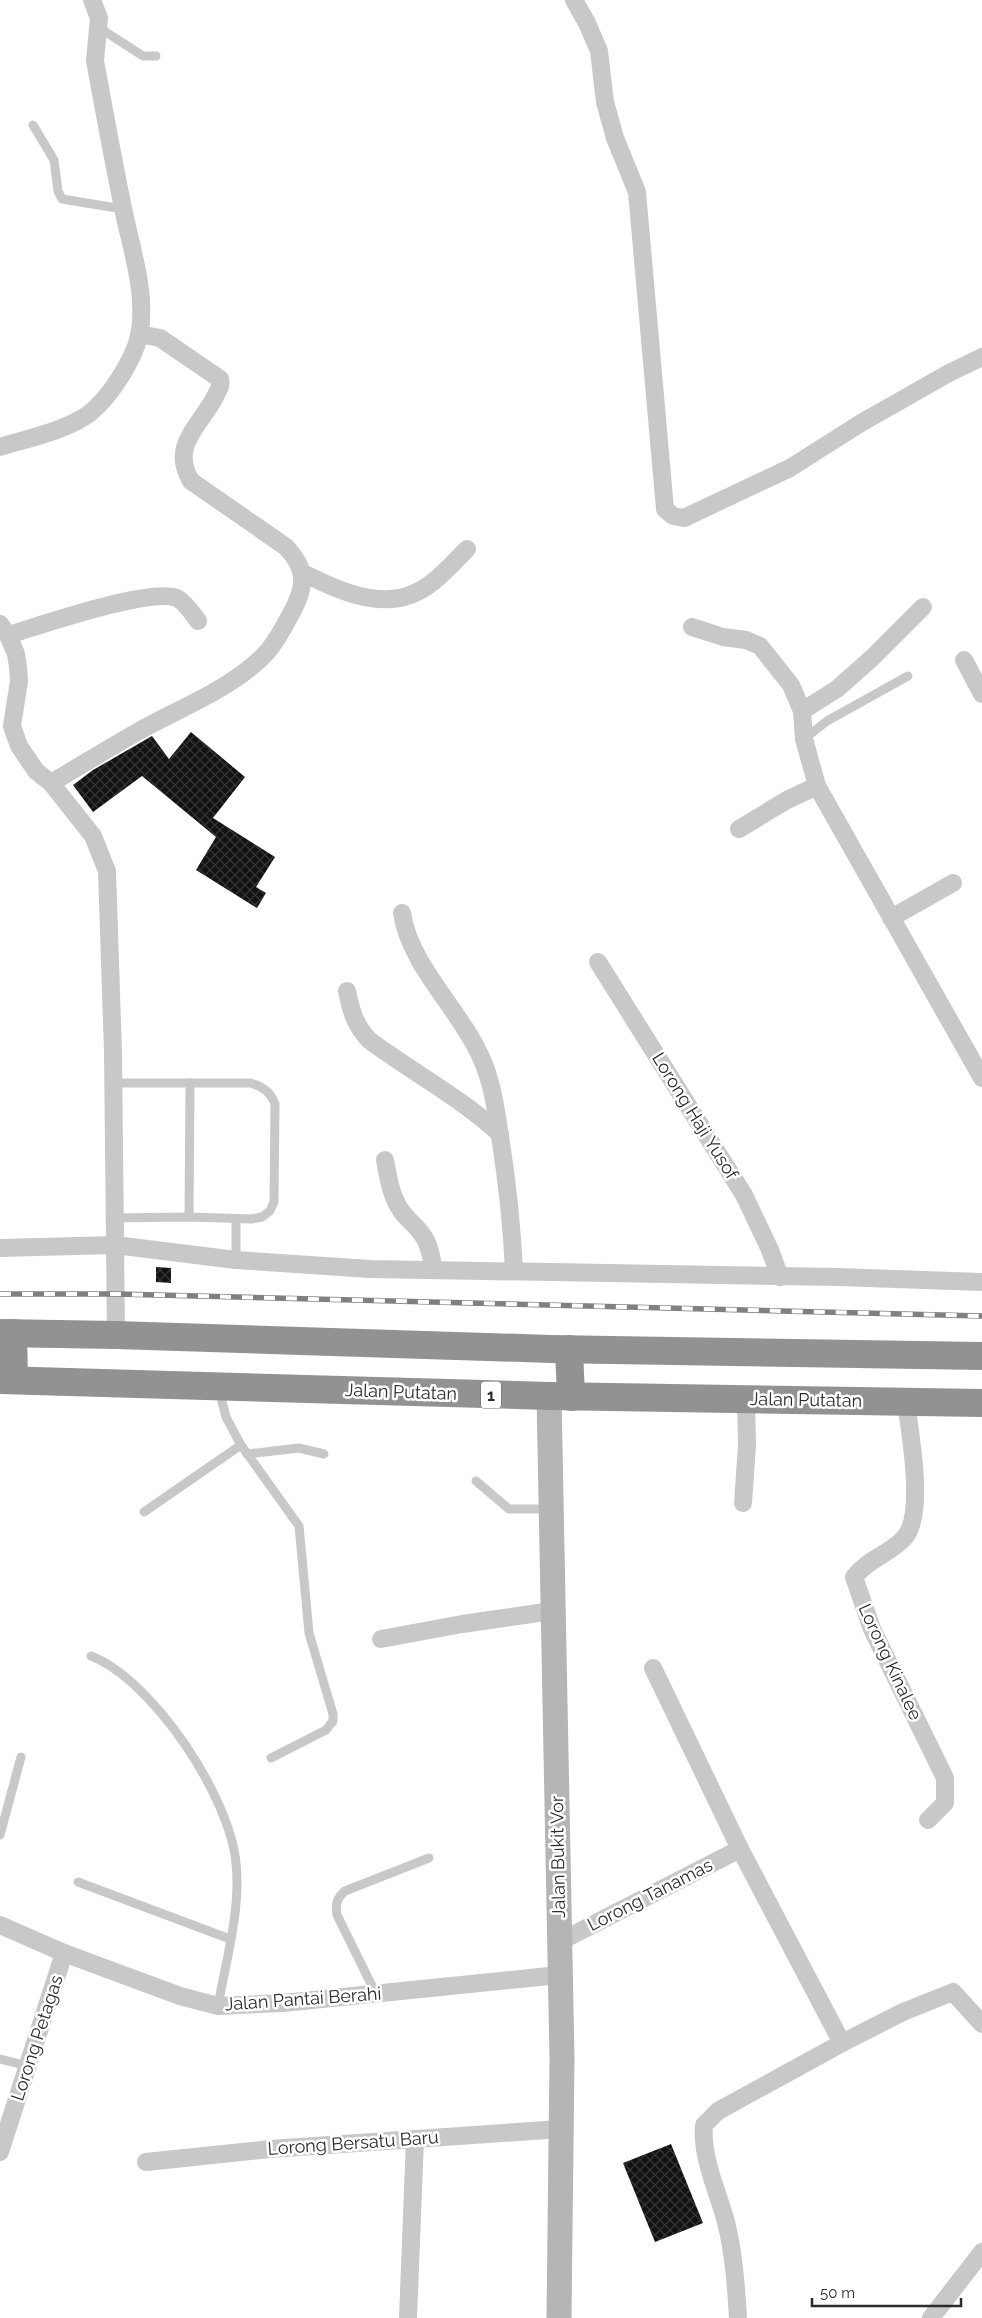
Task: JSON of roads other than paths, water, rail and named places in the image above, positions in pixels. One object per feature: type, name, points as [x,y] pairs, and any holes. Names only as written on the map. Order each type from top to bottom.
[{"type":"highway","points":[[7,1380],[7,1333],[116,1334],[569,1349],[982,1356]]},
{"type":"highway","points":[[560,1397],[569,1349]]},
{"type":"highway","name":"Jalan Putatan","points":[[7,1380],[560,1397],[982,1403]]},
{"type":"street","points":[[0,447],[59,429],[80,420],[94,410],[111,391],[122,374],[140,334],[141,299],[138,277],[96,69],[99,18],[92,0]]},
{"type":"street","points":[[574,0],[599,51],[605,102],[615,138],[637,192],[665,509],[674,516],[684,518],[790,468],[877,414],[949,373],[982,357]]},
{"type":"street","points":[[51,783],[139,731],[221,687],[256,662],[277,638],[297,603],[303,573],[298,560],[286,547],[191,481],[184,470],[182,458],[184,445],[208,410],[221,384],[220,379],[160,338],[140,334]]},
{"type":"street","points":[[303,573],[349,592],[387,599],[410,595],[422,589],[447,569],[467,549]]},
{"type":"street","points":[[116,1334],[113,1083],[106,872],[93,836],[51,783],[27,760],[19,746],[12,726],[19,681],[16,654],[4,630],[136,600],[165,596],[177,598],[198,621]]},
{"type":"street","points":[[802,711],[837,689],[873,657],[923,607]]},
{"type":"street","points":[[692,627],[723,637],[746,640],[760,646],[791,685],[802,711],[804,739],[817,786],[982,1078]]},
{"type":"street","points":[[964,660],[982,694]]},
{"type":"street","points":[[739,829],[787,800],[817,786]]},
{"type":"street","points":[[891,918],[953,883]]},
{"type":"street","points":[[402,913],[406,933],[415,952],[467,1032],[483,1061],[490,1081],[508,1189],[514,1271]]},
{"type":"street","name":"Lorong Haji Yusof","points":[[598,962],[744,1195],[770,1250],[780,1277]]},
{"type":"street","points":[[347,991],[353,1017],[360,1030],[369,1040],[483,1118],[500,1134]]},
{"type":"street","points":[[385,1160],[390,1185],[398,1208],[422,1233],[428,1244],[434,1270]]},
{"type":"street","points":[[0,1248],[115,1245],[236,1260],[370,1269],[982,1282]]},
{"type":"street","name":"Jalan Bukit Vor","points":[[558,2318],[561,2129],[550,1509],[560,1397]]},
{"type":"street","points":[[743,1503],[747,1445],[746,1399]]},
{"type":"street","name":"Lorong Kinalee","points":[[906,1402],[916,1479],[912,1527],[904,1539],[863,1566],[854,1577],[872,1629],[945,1778],[945,1802],[928,1820]]},
{"type":"street","points":[[381,1639],[462,1624],[552,1611]]},
{"type":"street","points":[[653,1668],[740,1849],[842,2043]]},
{"type":"street","name":"Lorong Tanamas","points":[[559,1942],[740,1849]]},
{"type":"street","name":"Jalan Pantai Berahi","points":[[0,1926],[64,1953],[180,1996],[218,2006],[259,2006],[559,1975]]},
{"type":"street","name":"Lorong Petagas","points":[[0,2152],[64,1953]]},
{"type":"street","points":[[738,2318],[732,2250],[706,2154],[703,2137],[704,2125],[718,2111],[842,2043],[903,2012],[953,1992],[978,2016],[982,2024]]},
{"type":"street","name":"Lorong Bersatu Baru","points":[[146,2162],[270,2149],[561,2129]]},
{"type":"street","points":[[408,2318],[415,2139]]},
{"type":"street","points":[[931,2318],[982,2252]]},
{"type":"lane","points":[[98,27],[143,56],[156,56]]},
{"type":"lane","points":[[33,125],[54,160],[58,192],[62,199],[123,209]]},
{"type":"lane","points":[[804,739],[827,721],[908,676]]},
{"type":"lane","points":[[113,1083],[250,1083],[263,1087],[272,1094],[275,1104],[274,1202],[270,1211],[262,1217],[236,1220],[190,1217],[114,1218]]},
{"type":"lane","points":[[190,1083],[190,1217]]},
{"type":"lane","points":[[236,1220],[236,1260]]},
{"type":"lane","points":[[217,1385],[226,1417],[241,1445],[299,1526],[309,1633],[334,1714],[333,1721],[326,1730],[271,1758]]},
{"type":"lane","points":[[144,1512],[241,1445]]},
{"type":"lane","points":[[247,1454],[299,1448],[324,1454]]},
{"type":"lane","points":[[476,1481],[509,1509],[550,1509]]},
{"type":"lane","points":[[91,1656],[116,1669],[143,1692],[171,1725],[191,1754],[218,1802],[233,1841],[236,1864],[236,1904],[218,2006]]},
{"type":"lane","points":[[0,1835],[21,1758]]},
{"type":"lane","points":[[376,1994],[337,1915],[336,1902],[345,1891],[429,1858]]},
{"type":"lane","points":[[78,1882],[230,1938]]},
{"type":"lane","points":[[0,2058],[28,2066]]},
{"type":"railway","points":[[0,1294],[117,1294],[982,1316]]}]
